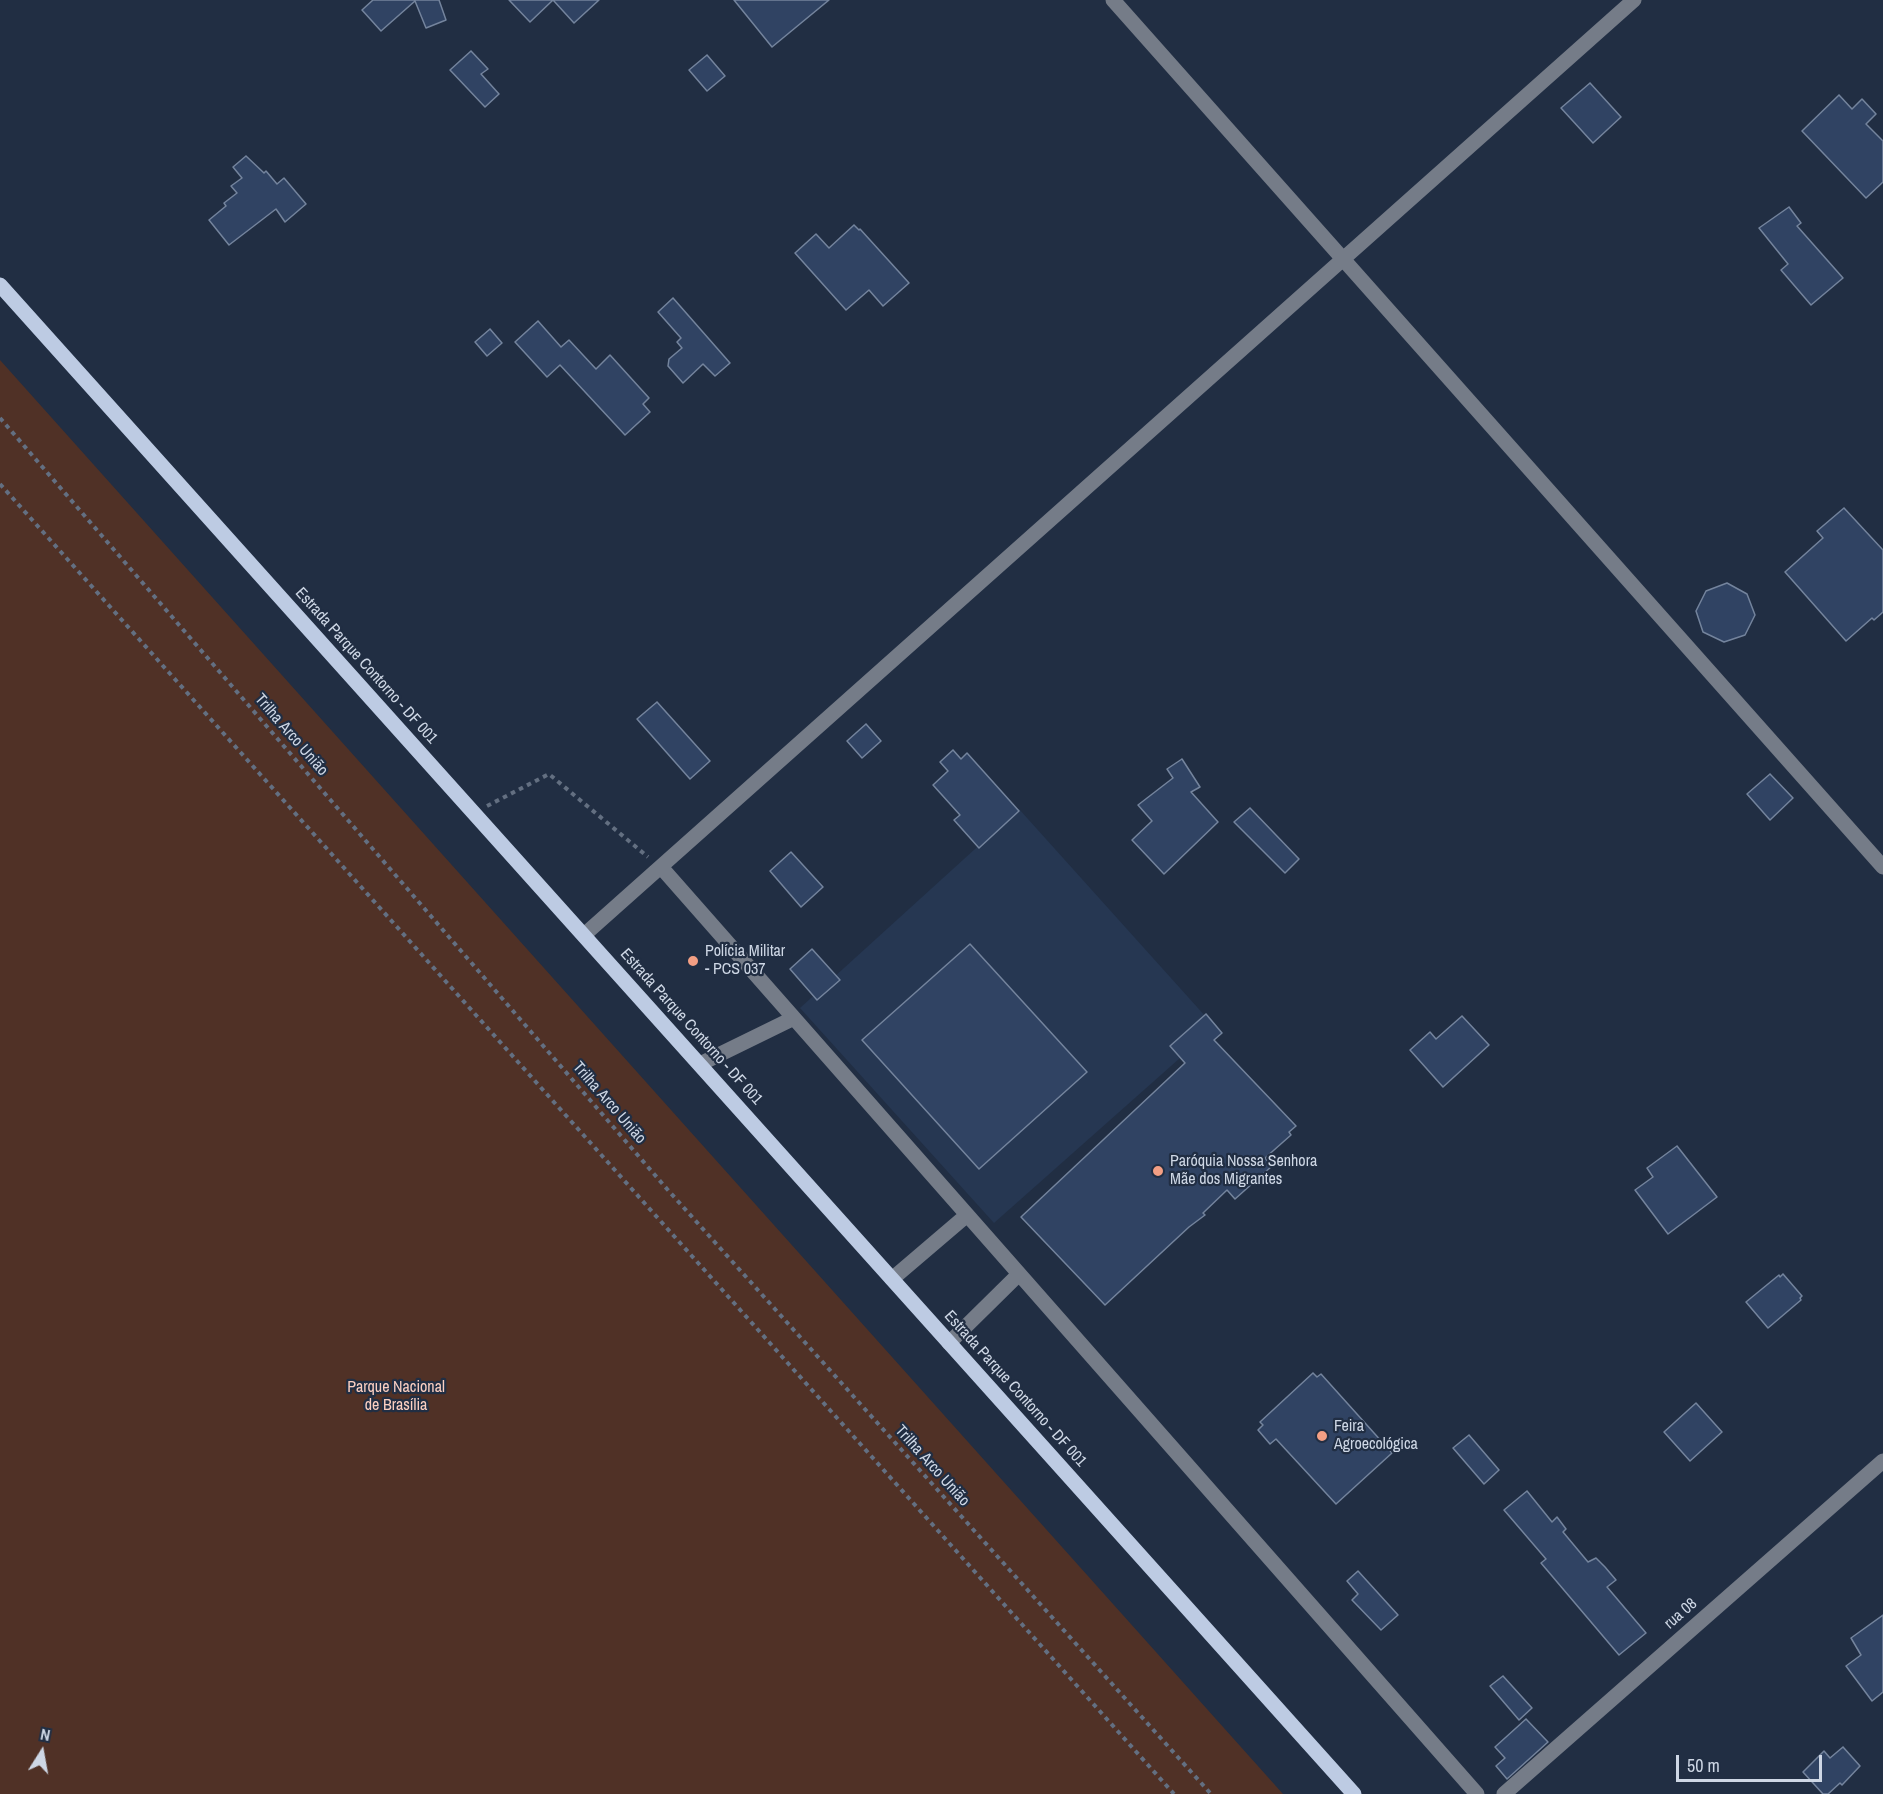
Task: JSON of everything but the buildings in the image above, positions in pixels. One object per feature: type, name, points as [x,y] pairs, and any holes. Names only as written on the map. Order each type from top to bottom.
[{"type":"main road","name":"Estrada Parque Contorno - DF 001","points":[[0,285],[1354,1794]]},
{"type":"street","points":[[1113,0],[1883,867]]},
{"type":"street","points":[[584,935],[1634,0]]},
{"type":"street","points":[[660,867],[1476,1794]]},
{"type":"street","points":[[700,1065],[794,1018]]},
{"type":"street","points":[[892,1279],[967,1215]]},
{"type":"street","points":[[949,1343],[1019,1274]]},
{"type":"street","name":"rua 08","points":[[1504,1794],[1883,1461]]},
{"type":"path","name":"Trilha Arco União","points":[[0,418],[668,1189],[1211,1794]]},
{"type":"path","points":[[0,484],[1174,1794]]},
{"type":"path","points":[[474,812],[549,774],[660,867]]},
{"type":"shaded area","points":[[1019,809],[1215,1027],[994,1223],[800,1008]]},
{"type":"green space","name":"Parque Nacional de Brasília","points":[[0,360],[1283,1794],[0,1794]]},
{"type":"place","name":"Polícia Militar - PCS 037","points":[[693,961]]},
{"type":"place","name":"Paróquia Nossa Senhora Mãe dos Migrantes","points":[[1158,1171]]},
{"type":"place","name":"Feira Agroecológica","points":[[1322,1436]]}]
